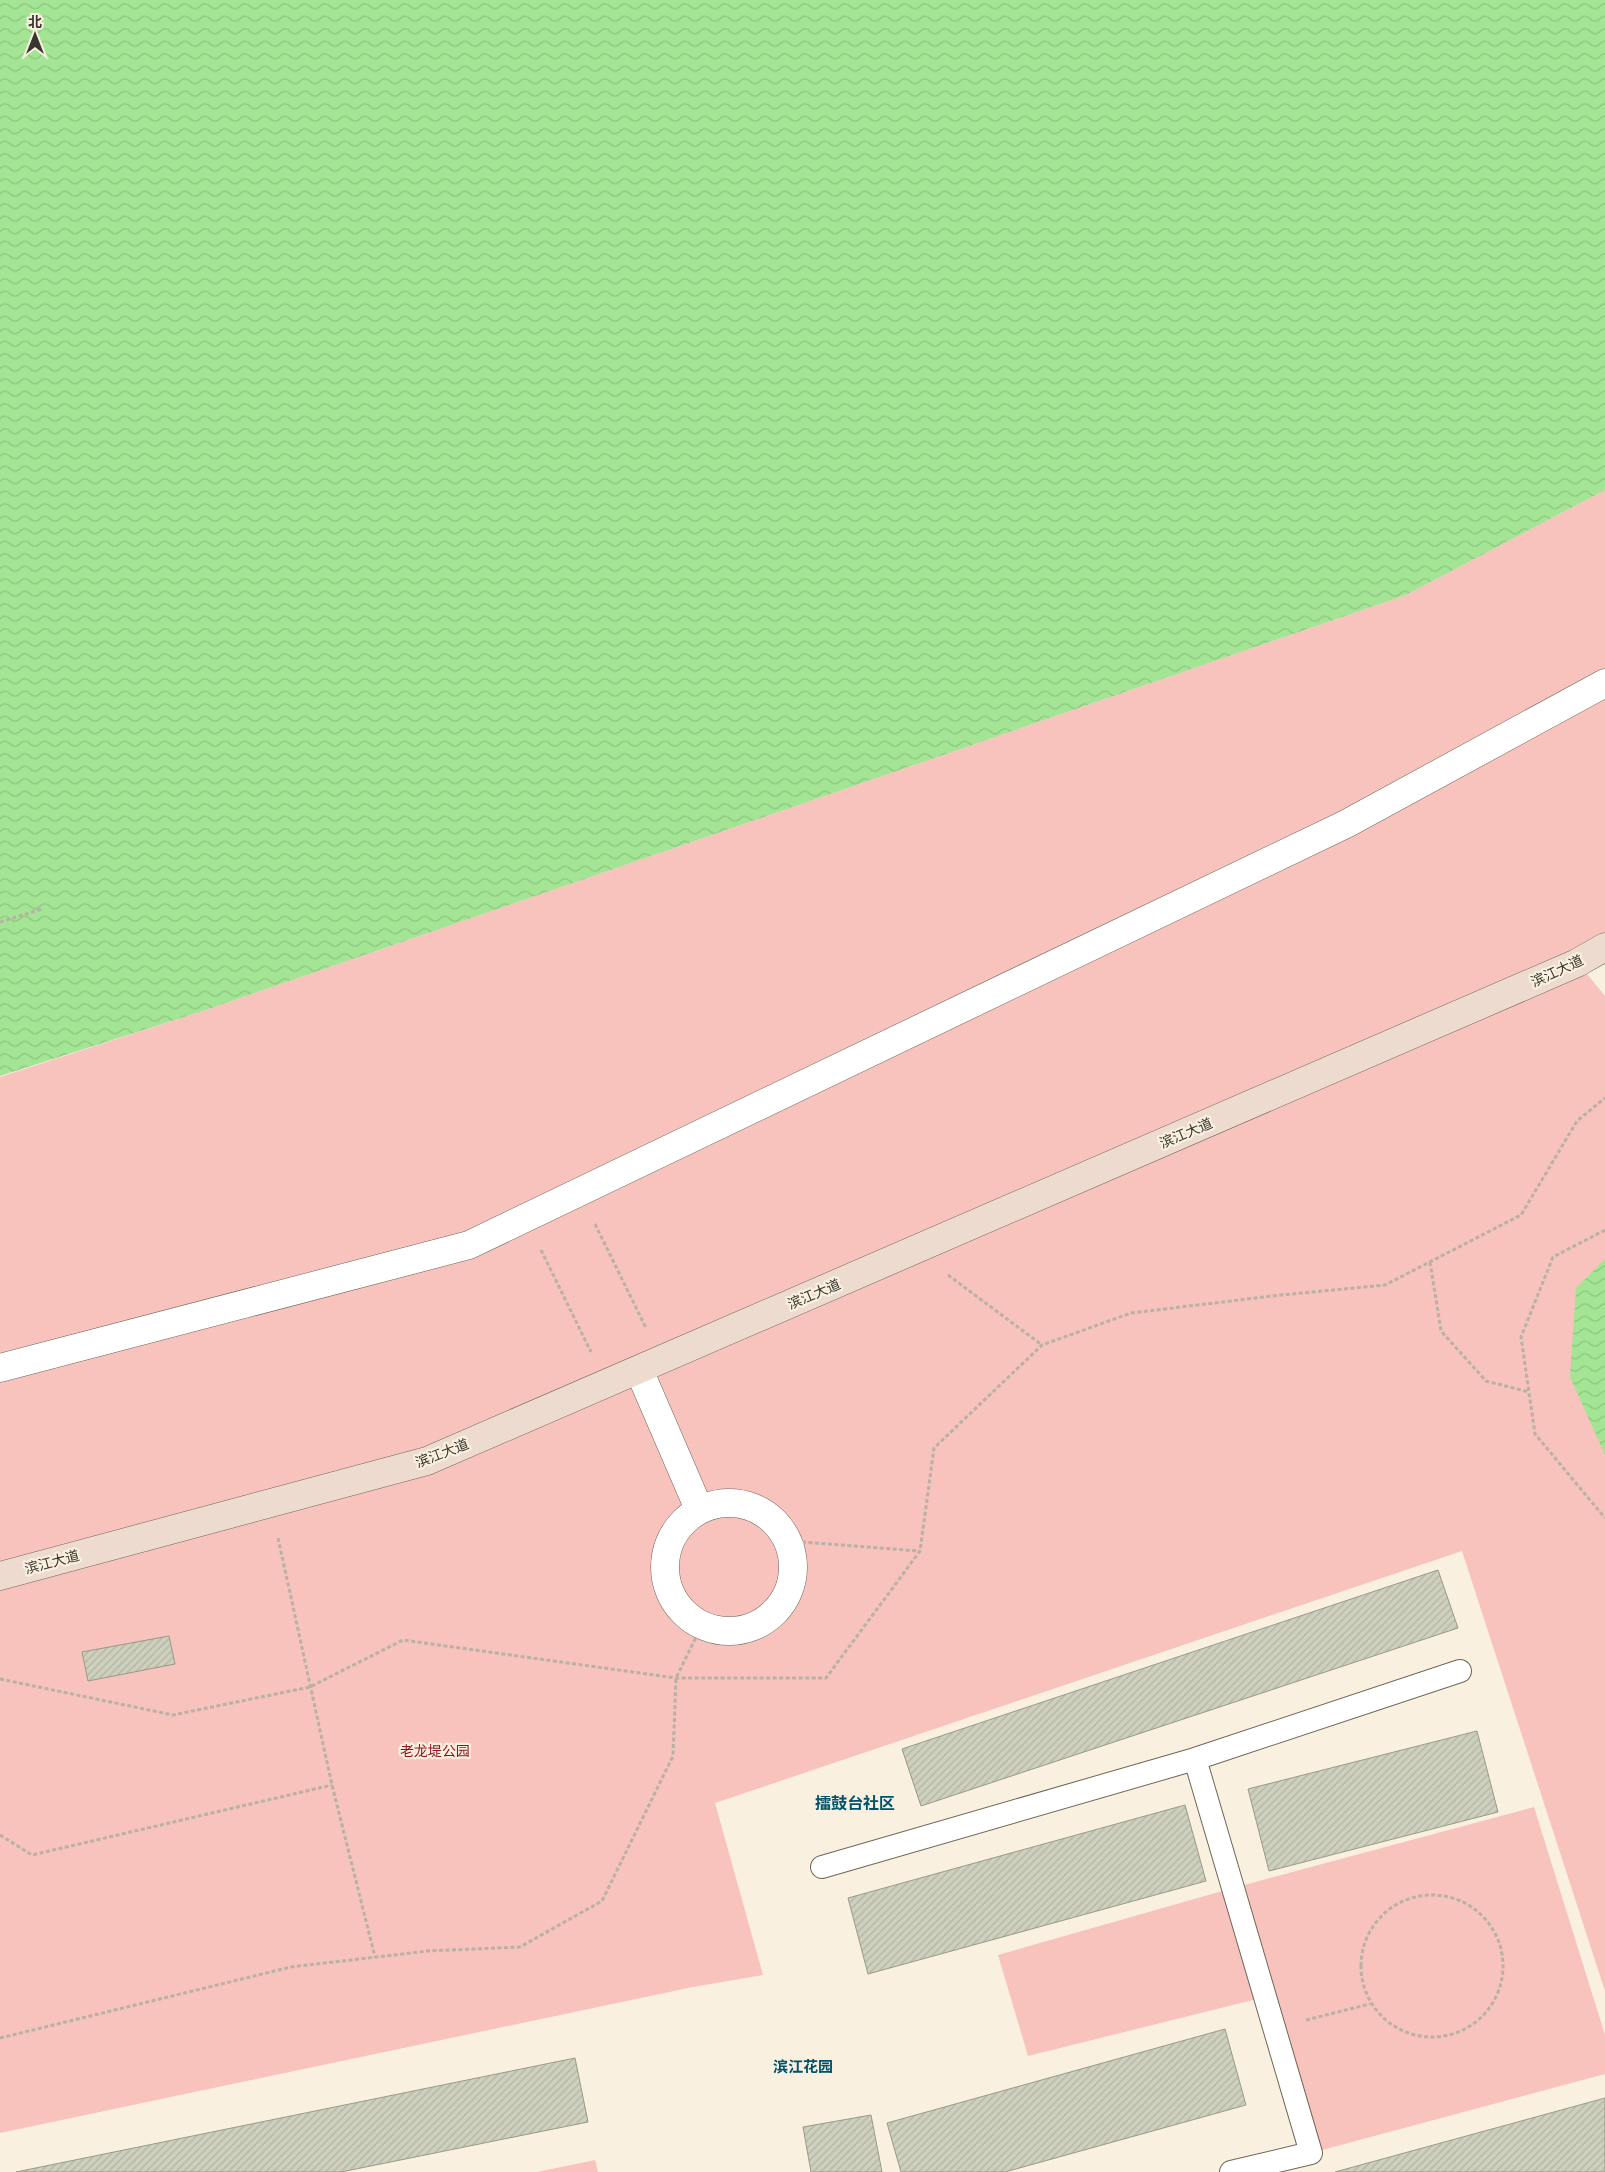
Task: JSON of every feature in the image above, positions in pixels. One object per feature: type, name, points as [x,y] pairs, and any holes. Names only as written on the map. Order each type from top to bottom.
[{"type":"street","points":[[0,1368],[469,1244],[1346,824],[1605,683]]},
{"type":"street","name":"滨江大道","points":[[0,1576],[427,1461],[916,1251],[1568,967],[1605,947]]},
{"type":"street","points":[[650,1365],[699,1510]]},
{"type":"street","points":[[719,1503],[740,1503],[760,1510],[777,1523],[789,1541],[794,1562],[792,1585],[782,1605],[766,1621],[746,1629],[723,1632],[702,1625],[684,1614],[672,1598],[665,1579],[665,1558],[671,1539],[682,1522],[699,1510],[719,1503]]},
{"type":"lane","points":[[822,1867],[1195,1759],[1460,1671]]},
{"type":"lane","points":[[1195,1759],[1311,2153],[1231,2172]]},
{"type":"path","points":[[0,922],[42,909]]},
{"type":"path","points":[[0,1679],[173,1715],[310,1687],[403,1640],[676,1678],[826,1678],[920,1552],[934,1448],[1042,1346],[1131,1313],[1385,1285],[1521,1215],[1577,1121],[1605,1098]]},
{"type":"path","points":[[579,1192],[650,1365]]},
{"type":"path","points":[[526,1217],[606,1384]]},
{"type":"path","points":[[1605,1230],[1553,1257],[1521,1337],[1535,1434],[1605,1518]]},
{"type":"path","points":[[916,1251],[1042,1346]]},
{"type":"path","points":[[1430,1262],[1441,1331],[1486,1381],[1529,1392]]},
{"type":"path","points":[[271,1503],[332,1785],[375,1957]]},
{"type":"path","points":[[789,1541],[920,1552]]},
{"type":"path","points":[[0,2038],[290,1967],[427,1951],[520,1947],[602,1901],[673,1756],[676,1678],[702,1625]]},
{"type":"path","points":[[0,1835],[32,1855],[332,1785]]},
{"type":"path","points":[[1427,1894],[1452,1896],[1474,1907],[1491,1924],[1502,1946],[1504,1969],[1500,1991],[1488,2011],[1471,2026],[1450,2035],[1427,2037],[1405,2032],[1386,2020],[1371,2004],[1362,1981],[1360,1956],[1368,1933],[1382,1913],[1403,1900],[1427,1894]]},
{"type":"path","points":[[1274,2028],[1371,2004]]},
{"type":"green space","name":"老龙堤公园","points":[[1605,490],[1605,947],[1578,963],[1605,996],[1605,1991],[1462,1551],[715,1803],[763,1975],[693,1987],[0,2133],[0,1077],[203,1011],[1406,595]]},
{"type":"green space","points":[[1534,1807],[1605,2035],[1605,2074],[1311,2153],[1265,1997],[1028,2056],[998,1955],[1233,1888]]},
{"type":"green space","points":[[595,2160],[598,2172],[537,2172]]},
{"type":"water","points":[[0,0],[1605,0],[1605,490],[1406,595],[203,1011],[0,1076]]},
{"type":"water","points":[[1605,1259],[1605,1455],[1570,1377],[1576,1288]]},
{"type":"building","points":[[1438,1570],[1458,1628],[921,1806],[902,1749]]},
{"type":"building","points":[[169,1636],[175,1664],[88,1681],[82,1652]]},
{"type":"building","points":[[1477,1731],[1498,1812],[1269,1871],[1248,1789]]},
{"type":"building","points":[[1185,1805],[1206,1881],[868,1974],[848,1898]]},
{"type":"building","points":[[1225,2029],[1246,2105],[1005,2172],[901,2172],[887,2123]]},
{"type":"building","points":[[575,2058],[588,2122],[341,2172],[16,2172]]},
{"type":"building","points":[[1605,2098],[1605,2172],[1335,2172]]},
{"type":"building","points":[[871,2115],[882,2172],[811,2172],[803,2127]]},
{"type":"district","name":"擂鼓台社区","points":[[855,1803]]},
{"type":"district","name":"滨江花园","points":[[803,2067]]}]
